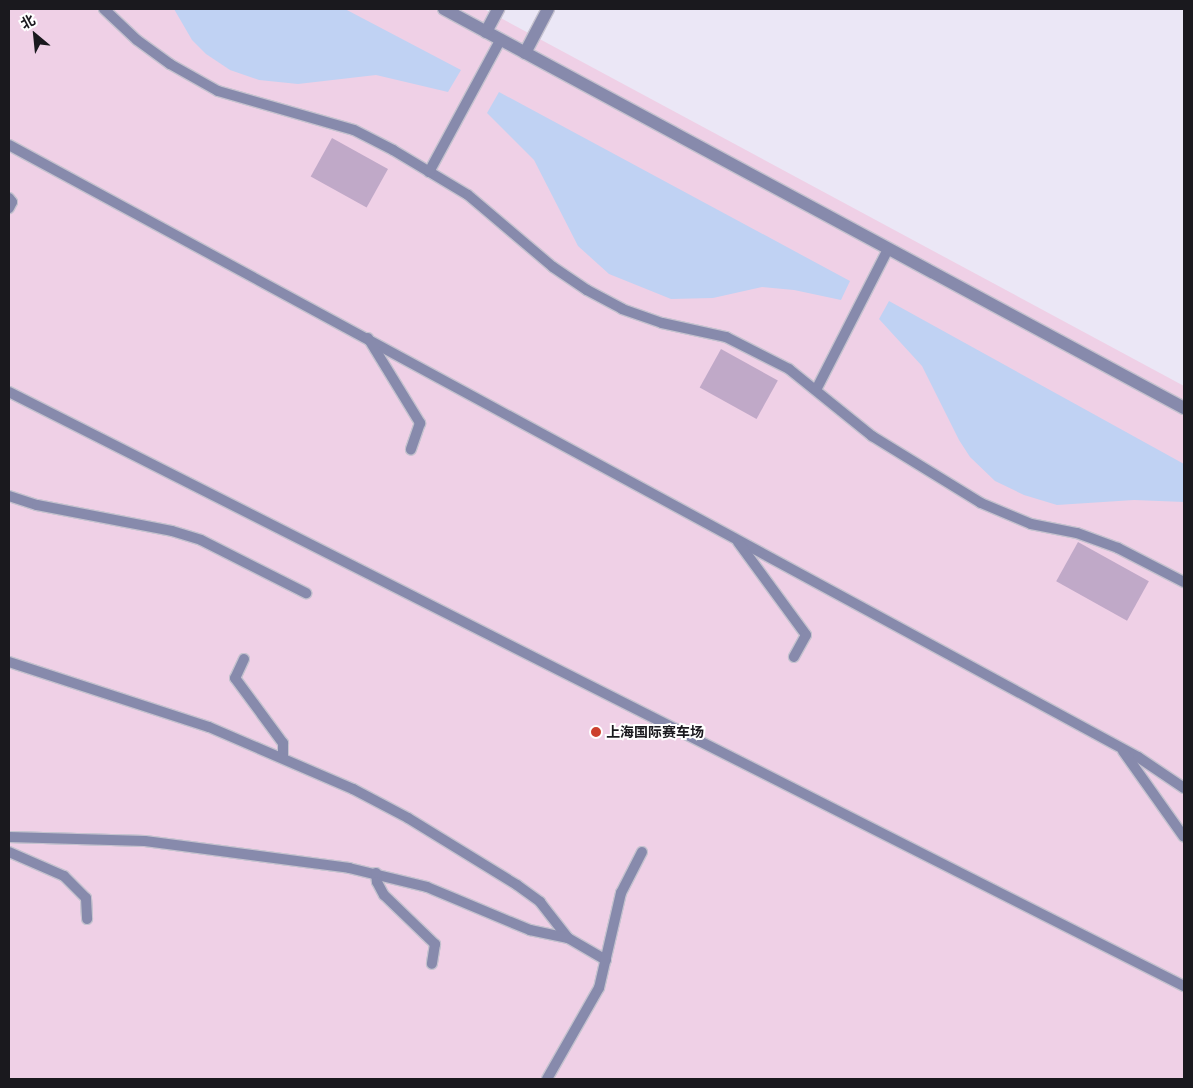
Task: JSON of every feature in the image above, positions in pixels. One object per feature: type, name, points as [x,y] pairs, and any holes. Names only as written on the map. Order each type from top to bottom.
[{"type":"street","points":[[444,9],[1184,408]]},
{"type":"street","points":[[486,32],[498,9]]},
{"type":"street","points":[[525,53],[548,9]]},
{"type":"lane","points":[[104,9],[138,40],[170,64],[218,90],[354,130],[429,172],[488,210],[553,267],[587,290],[622,309],[662,323],[726,337],[789,369],[872,436],[981,503],[1031,524],[1077,533],[1118,548],[1184,582]]},
{"type":"lane","points":[[429,172],[500,39]]},
{"type":"lane","points":[[9,145],[367,337],[736,540],[1121,748],[1184,788]]},
{"type":"lane","points":[[9,198],[12,202],[9,208]]},
{"type":"lane","points":[[816,390],[888,249]]},
{"type":"lane","points":[[367,337],[420,423],[412,449]]},
{"type":"lane","points":[[9,392],[1184,986]]},
{"type":"lane","points":[[9,496],[37,504],[172,531],[201,540],[306,593]]},
{"type":"lane","points":[[736,540],[806,635],[794,657]]},
{"type":"lane","points":[[244,659],[235,678],[279,736],[284,748],[283,758]]},
{"type":"lane","points":[[9,662],[148,705],[283,758],[392,810],[492,869],[540,902],[568,938]]},
{"type":"lane","points":[[1121,748],[1184,837]]},
{"type":"lane","points":[[9,838],[145,841],[268,855],[376,874],[453,896],[530,930],[568,938],[606,960]]},
{"type":"lane","points":[[9,852],[64,876],[86,898],[87,919]]},
{"type":"lane","points":[[547,1079],[588,1012],[606,960],[621,893],[642,852]]},
{"type":"lane","points":[[376,874],[377,882],[384,895],[435,944],[432,964]]},
{"type":"shaded area","name":"上海国际赛车场","points":[[9,9],[484,9],[1184,386],[1184,1079],[9,1079]]},
{"type":"water","points":[[174,9],[345,9],[461,70],[448,92],[376,75],[298,84],[259,80],[230,70],[206,54],[192,40]]},
{"type":"water","points":[[499,92],[850,281],[841,300],[794,290],[762,287],[713,298],[671,299],[609,274],[578,246],[534,160],[487,113]]},
{"type":"water","points":[[889,301],[1184,464],[1184,502],[1134,500],[1057,505],[1024,495],[995,481],[970,457],[959,440],[922,366],[879,319]]},
{"type":"building","points":[[332,138],[388,169],[367,208],[311,176]]},
{"type":"building","points":[[721,349],[778,381],[757,419],[700,387]]},
{"type":"building","points":[[1078,542],[1149,581],[1127,621],[1056,581]]},
{"type":"place","name":"上海国际赛车场","points":[[596,732]]}]
